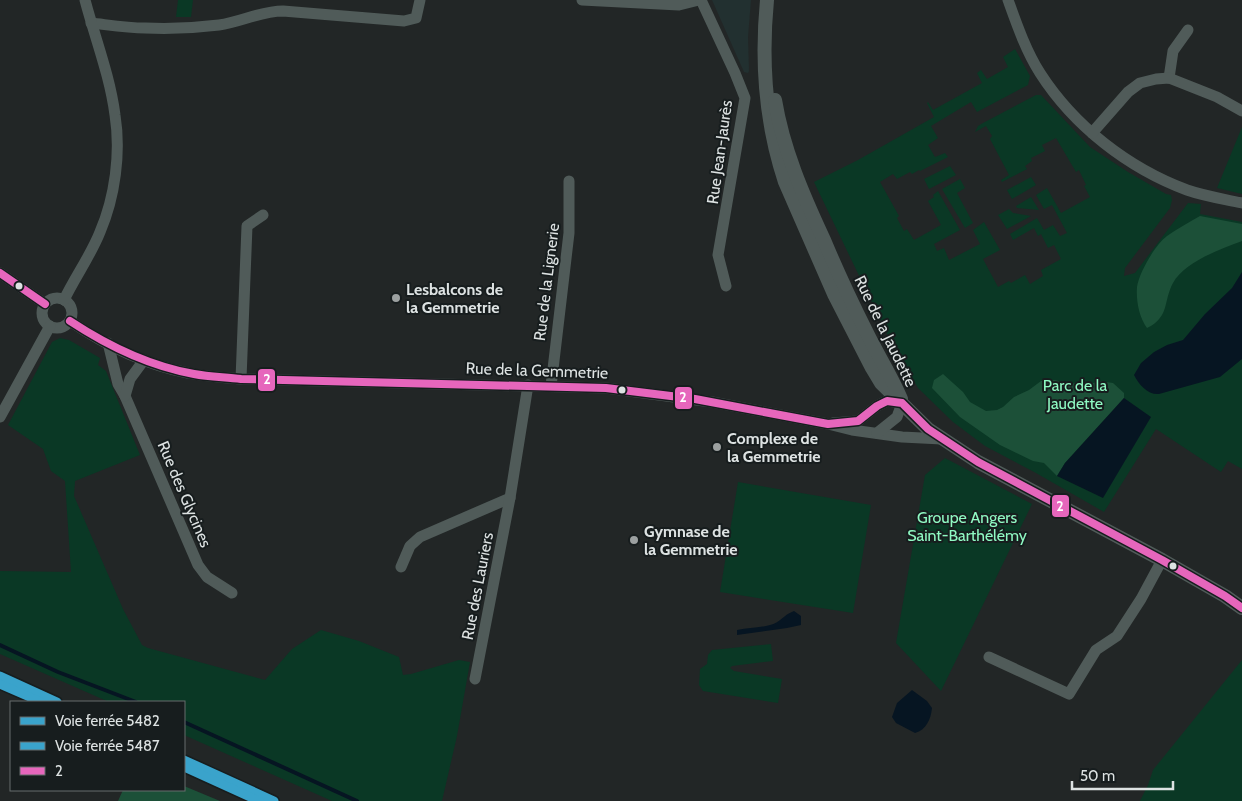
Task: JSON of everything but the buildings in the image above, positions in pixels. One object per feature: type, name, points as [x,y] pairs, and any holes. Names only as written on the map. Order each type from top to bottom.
[{"type":"street","points":[[64,300],[100,233],[108,211],[116,161],[117,134],[115,114],[85,0]]},
{"type":"street","points":[[91,23],[146,28],[210,26],[259,16],[270,5],[283,11],[404,22],[416,18],[420,0]]},
{"type":"street","points":[[582,0],[679,5],[700,0]]},
{"type":"street","name":"Rue Jean-Jaurès","points":[[700,0],[735,73],[744,98],[718,255],[726,286]]},
{"type":"street","name":"Rue de la Jaudette","points":[[767,0],[764,63],[765,93],[776,156],[785,182],[834,294],[881,384],[902,404]]},
{"type":"street","points":[[1008,0],[1023,40],[1040,73],[1061,101],[1092,134],[1133,164],[1170,183],[1189,190],[1242,203]]},
{"type":"street","points":[[1169,78],[1173,51],[1188,30]]},
{"type":"street","name":"Rue de la Jaudette","points":[[764,63],[774,93],[782,133],[798,184],[866,332],[891,376],[902,404]]},
{"type":"street","points":[[1092,134],[1128,92],[1140,83],[1156,79],[1169,78],[1217,97],[1242,111]]},
{"type":"street","name":"Rue de la Lignerie","points":[[550,386],[569,233],[569,181]]},
{"type":"street","points":[[241,379],[247,226],[263,215]]},
{"type":"street","points":[[0,273],[45,304]]},
{"type":"street","points":[[56,298],[64,300],[71,306],[70,321],[59,327],[50,326],[42,314],[45,304],[56,298]]},
{"type":"street","name":"Rue de la Gemmetrie","points":[[70,321],[88,334],[144,360],[189,374],[241,379],[606,388],[696,399],[852,430],[902,437],[942,439]]},
{"type":"street","points":[[0,416],[50,326]]},
{"type":"street","name":"Rue des Glycines","points":[[108,343],[118,384],[126,396],[198,564],[207,577],[232,593]]},
{"type":"street","points":[[126,396],[130,379],[144,360]]},
{"type":"street","points":[[877,406],[881,395],[881,384]]},
{"type":"street","name":"Rue des Lauriers","points":[[475,679],[510,498],[528,385]]},
{"type":"street","points":[[877,406],[887,401],[902,404],[928,429],[978,462],[1162,560],[1225,596],[1242,608]]},
{"type":"street","points":[[877,433],[897,417],[902,404]]},
{"type":"street","name":"Rue de la Gemmetrie","points":[[828,424],[858,421],[877,406]]},
{"type":"street","name":"Rue des Lauriers","points":[[401,567],[410,546],[420,537],[510,498]]},
{"type":"street","points":[[989,657],[1069,694],[1096,650],[1117,636],[1141,599],[1162,560]]},
{"type":"shaded area","points":[[712,0],[751,0],[748,73],[744,72]]},
{"type":"green space","points":[[178,0],[193,0],[191,17],[176,17]]},
{"type":"green space","name":"Parc de la Jaudette","points":[[1015,49],[1030,76],[1028,85],[977,112],[971,102],[931,126],[938,138],[928,145],[935,157],[945,153],[948,157],[912,174],[910,172],[897,179],[893,174],[880,182],[899,216],[897,218],[904,231],[907,229],[914,240],[941,225],[928,201],[938,191],[960,230],[934,244],[937,251],[944,248],[949,260],[980,244],[973,230],[984,222],[1000,250],[983,259],[998,287],[1009,281],[1011,283],[1025,275],[1030,284],[1043,276],[1041,270],[1061,259],[1054,245],[1048,248],[1041,234],[1038,236],[1034,228],[1013,240],[1010,234],[1037,218],[1044,230],[1053,225],[1060,236],[1067,233],[1052,205],[1044,209],[1036,195],[1047,188],[1061,213],[1090,197],[1079,170],[1076,172],[1056,138],[1042,145],[1045,151],[1031,158],[1032,161],[1025,166],[1027,169],[1002,182],[1001,180],[1009,175],[990,139],[992,136],[986,126],[975,132],[978,126],[1036,95],[1041,95],[1090,147],[1128,172],[1171,195],[1170,208],[1125,268],[1124,276],[1135,273],[1188,203],[1201,204],[1200,214],[1242,222],[1242,469],[1228,461],[1221,472],[1156,429],[1104,512],[985,446],[953,422],[918,388],[888,336],[814,182],[858,160],[934,117],[928,102],[933,110],[982,83],[977,73],[981,70],[987,79],[1008,67],[1003,57]]},
{"type":"green space","points":[[1242,127],[1242,194],[1217,188]]},
{"type":"green space","points":[[950,166],[956,175],[929,189],[924,179]]},
{"type":"green space","points":[[1031,177],[1036,185],[1012,199],[1007,190]]},
{"type":"green space","points":[[960,179],[965,188],[957,193],[973,223],[965,228],[942,189]]},
{"type":"green space","points":[[1031,197],[1039,210],[1017,208],[1016,206]]},
{"type":"green space","points":[[1009,209],[1013,213],[1031,216],[1007,229],[998,215]]},
{"type":"green space","points":[[1200,216],[1242,224],[1242,241],[1204,257],[1178,275],[1170,290],[1163,314],[1154,324],[1147,328],[1140,314],[1137,298],[1138,281],[1144,267],[1162,240]]},
{"type":"green space","points":[[60,338],[69,340],[100,358],[98,365],[106,371],[140,455],[75,481],[74,496],[123,609],[142,645],[265,680],[292,649],[321,630],[359,641],[399,657],[403,675],[459,660],[470,662],[457,736],[442,801],[332,801],[185,735],[185,701],[107,701],[0,654],[0,571],[71,572],[65,481],[51,471],[43,449],[8,425],[52,342]]},
{"type":"green space","name":"Parc de la Jaudette","points":[[943,374],[963,392],[970,402],[986,411],[997,410],[1003,407],[1014,397],[1029,390],[1041,381],[1055,380],[1085,386],[1099,381],[1113,383],[1124,393],[1124,398],[1065,463],[1057,476],[1044,463],[1033,461],[1000,445],[960,417],[932,388],[934,380]]},
{"type":"green space","name":"Groupe Angers Saint-Barthélémy","points":[[945,458],[1032,504],[941,691],[896,643],[925,475]]},
{"type":"green space","points":[[738,482],[871,505],[853,613],[720,592]]},
{"type":"green space","points":[[771,644],[773,661],[732,666],[730,668],[734,671],[782,679],[778,703],[703,691],[699,685],[700,669],[707,664],[708,655],[712,650]]},
{"type":"green space","points":[[1242,660],[1242,801],[1140,801],[1153,770]]},
{"type":"green space","points":[[185,786],[220,801],[118,801],[123,791],[185,791]]},
{"type":"water","points":[[1242,272],[1242,359],[1220,377],[1159,394],[1151,393],[1144,389],[1134,375],[1141,363],[1154,352],[1183,340],[1205,314],[1232,288]]},
{"type":"water","points":[[1124,398],[1151,417],[1103,498],[1057,476],[1065,463]]},
{"type":"water","points":[[794,611],[801,616],[801,625],[737,635],[737,630],[773,624]]},
{"type":"water","points":[[912,690],[927,701],[932,708],[927,724],[919,732],[915,733],[896,723],[892,717],[897,703]]},
{"type":"waterway","points":[[0,645],[58,672],[133,701]]},
{"type":"waterway","points":[[185,722],[357,801]]},
{"type":"rail line","name":"5482","points":[[0,676],[55,701]]},
{"type":"rail line","name":"5487","points":[[0,684],[39,701]]},
{"type":"rail line","name":"5482","points":[[185,760],[274,801]]},
{"type":"rail line","name":"5487","points":[[185,767],[259,801]]},
{"type":"transit line","name":"2","points":[[0,273],[45,304]]},
{"type":"transit line","name":"2","points":[[70,321],[114,347],[161,366],[194,374],[241,379],[606,388],[695,399],[828,424],[858,421],[877,406],[887,401],[902,403],[928,429],[978,462],[1162,560],[1225,596],[1242,608]]},
{"type":"place","name":"Lesbalcons de la Gemmetrie","points":[[396,298]]},
{"type":"place","name":"Complexe de la Gemmetrie","points":[[717,447]]},
{"type":"place","name":"Gymnase de la Gemmetrie","points":[[634,540]]}]
